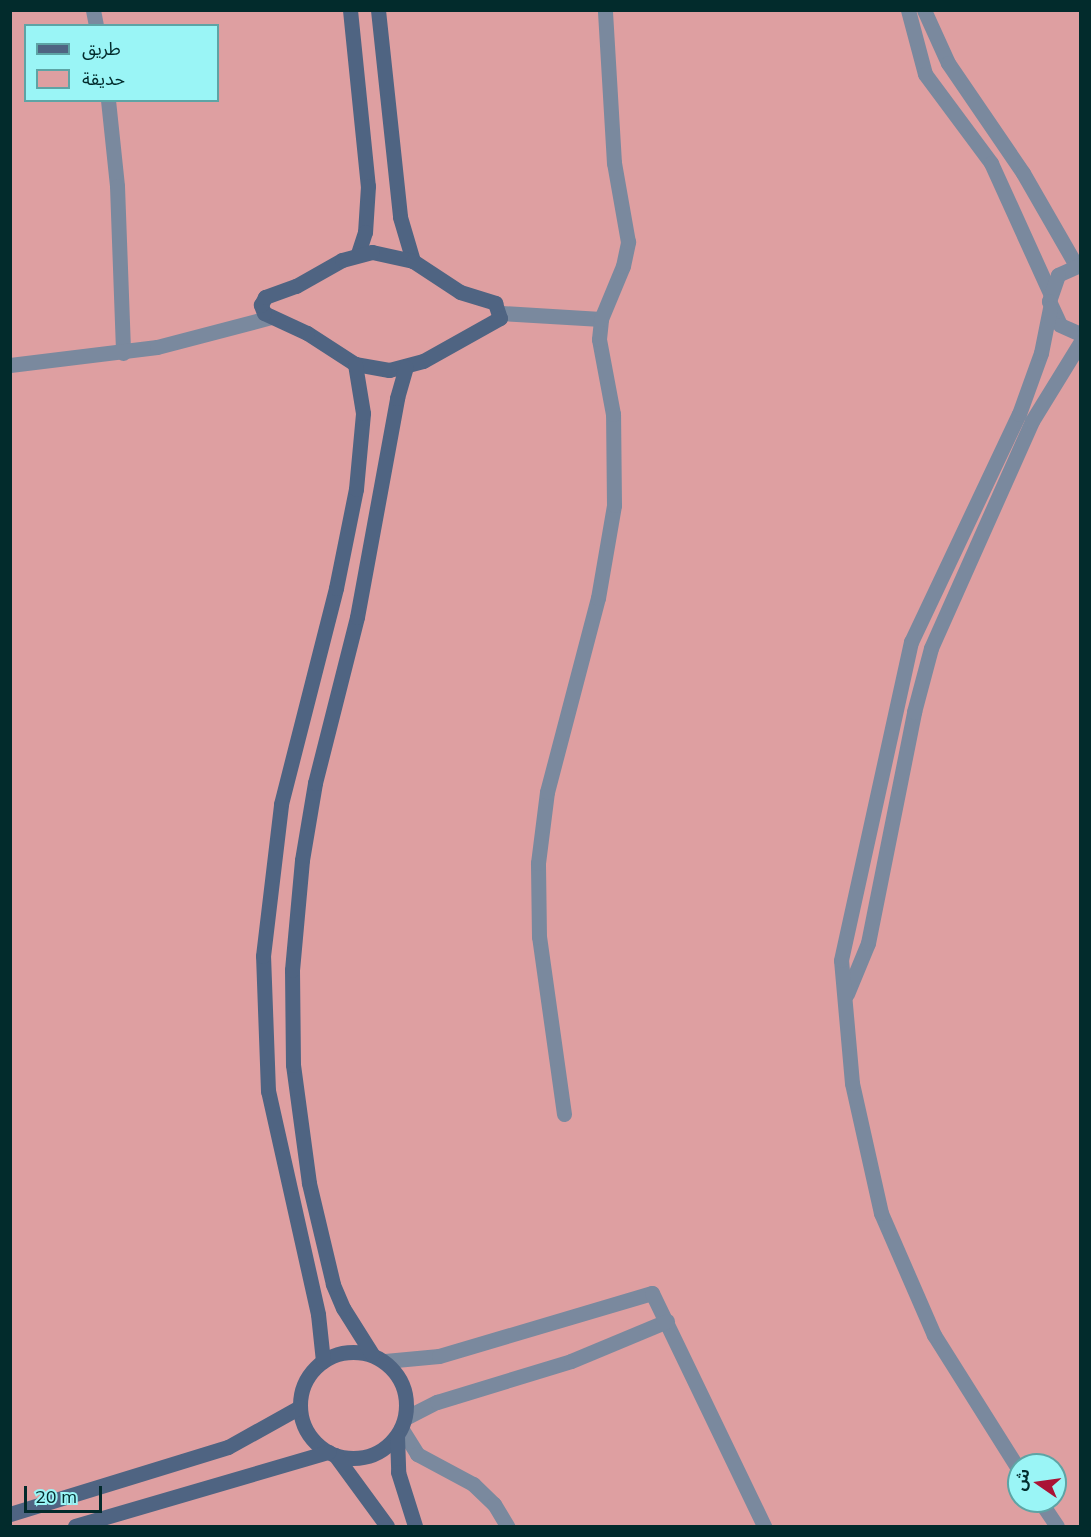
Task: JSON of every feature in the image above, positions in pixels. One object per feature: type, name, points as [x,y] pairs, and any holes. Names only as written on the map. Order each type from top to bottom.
[{"type":"street","points":[[350,10],[368,186],[368,209],[358,254]]},
{"type":"street","points":[[378,10],[400,217],[413,261]]},
{"type":"street","points":[[564,1114],[538,937],[537,863],[547,792],[598,598],[614,505],[616,445],[601,360],[601,319],[623,266],[628,242],[614,163],[611,57],[605,10]]},
{"type":"street","points":[[908,10],[925,74],[991,163],[1060,325],[1080,334]]},
{"type":"street","points":[[847,994],[868,943],[914,712],[931,648],[1013,444],[1034,374],[1058,275],[1078,265],[1023,173],[969,98],[924,10]]},
{"type":"street","points":[[951,111],[969,98]]},
{"type":"street","points":[[108,102],[117,198],[123,353]]},
{"type":"street","points":[[384,253],[413,261],[460,292],[495,303],[501,313],[497,322],[406,367],[389,370],[355,364],[307,333],[264,313],[261,304],[265,297],[296,286],[358,254],[384,253]]},
{"type":"street","points":[[501,313],[601,319]]},
{"type":"street","points":[[10,365],[123,353],[190,340],[271,317]]},
{"type":"street","points":[[1008,1453],[934,1335],[881,1213],[852,1083],[847,994],[842,977],[844,942],[911,642],[1013,444],[1080,343]]},
{"type":"street","points":[[323,1361],[318,1314],[270,1101],[262,1007],[263,956],[281,804],[336,588],[356,489],[363,413],[355,364]]},
{"type":"street","points":[[406,367],[397,398],[359,607],[315,783],[292,970],[293,1065],[309,1183],[333,1284],[343,1308],[378,1357],[404,1386],[398,1472],[415,1527]]},
{"type":"street","points":[[387,1527],[331,1454],[306,1429],[300,1407],[306,1381],[323,1361],[342,1352],[378,1357],[439,1356],[652,1293],[732,1466],[764,1527]]},
{"type":"street","points":[[75,1527],[331,1454],[362,1458],[388,1446],[401,1427],[437,1402],[571,1361],[667,1322]]},
{"type":"street","points":[[10,1514],[228,1447],[300,1407]]},
{"type":"street","points":[[401,1427],[417,1454],[473,1484],[494,1504],[507,1527]]},
{"type":"street","points":[[1048,1513],[1057,1527]]},
{"type":"green space","points":[[11,11],[1080,11],[1080,1526],[11,1526]]}]
